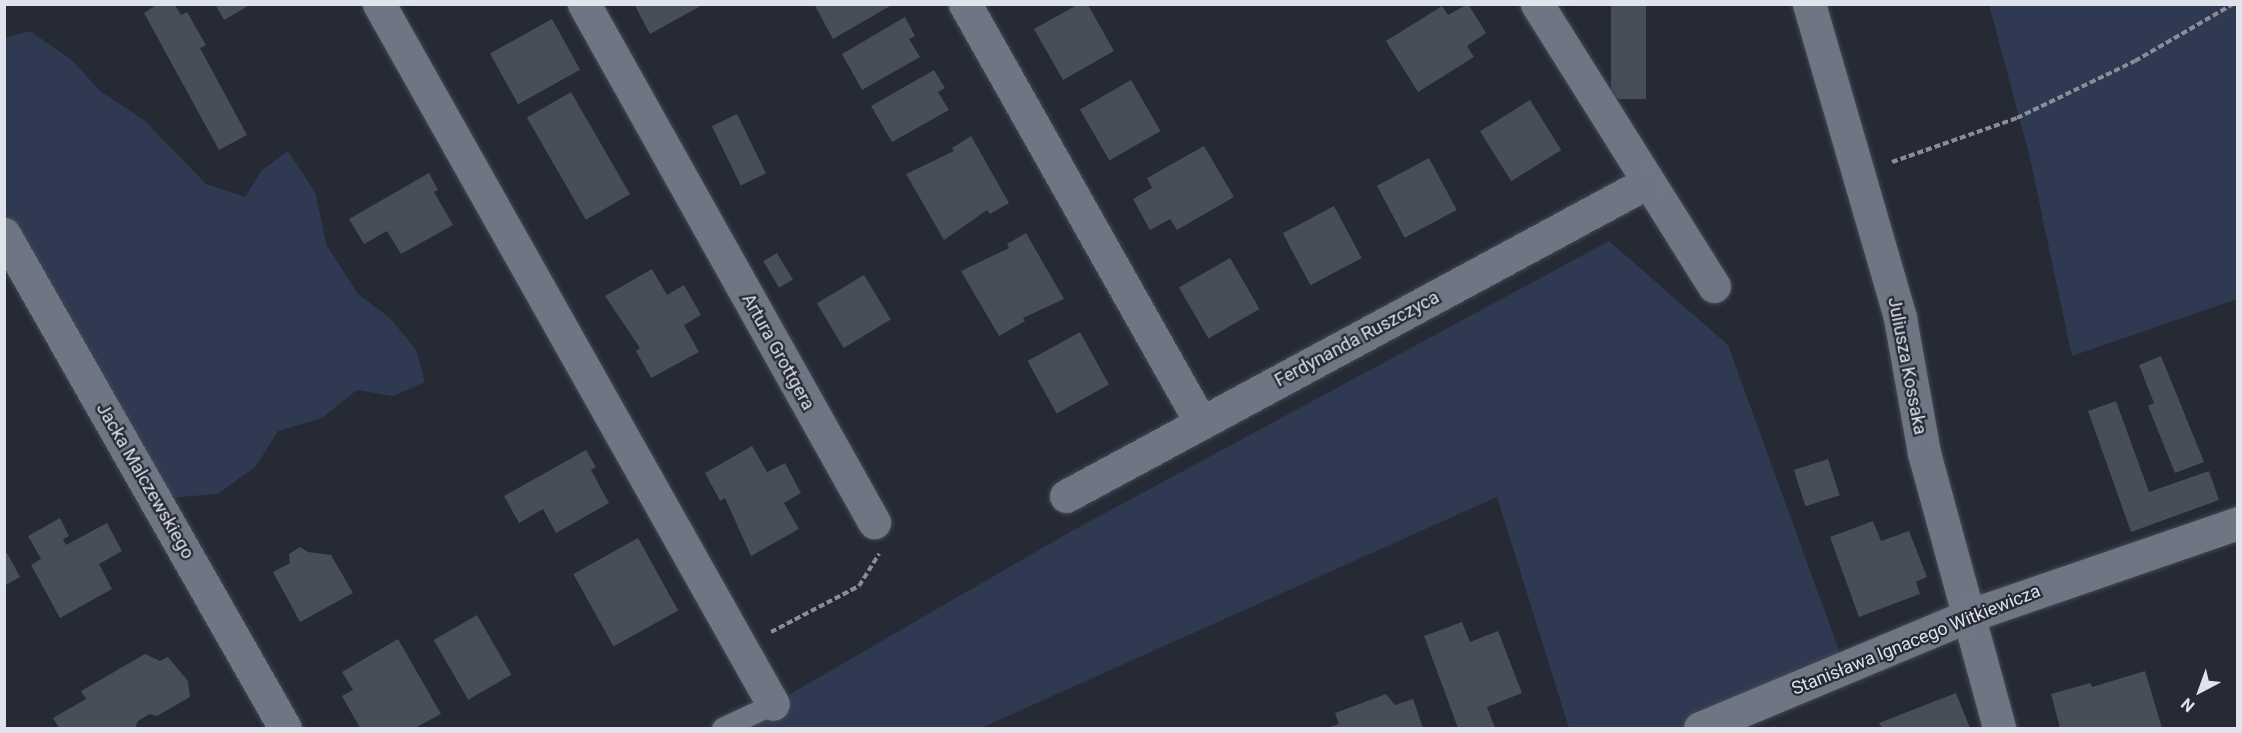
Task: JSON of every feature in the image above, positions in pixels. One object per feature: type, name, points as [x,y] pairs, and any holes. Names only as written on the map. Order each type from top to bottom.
[{"type":"street","points":[[379,4],[773,704]]},
{"type":"street","name":"Artura Grottgera","points":[[584,4],[874,522]]},
{"type":"street","points":[[965,4],[1201,423]]},
{"type":"street","points":[[1536,4],[1714,286]]},
{"type":"street","name":"Juliusza Kossaka","points":[[1809,4],[1900,318],[1924,453],[1999,729]]},
{"type":"street","name":"Ferdynanda Ruszczyca","points":[[1066,496],[1648,182]]},
{"type":"street","name":"Jacka Malczewskiego","points":[[4,234],[285,729]]},
{"type":"street","name":"Stanisława Ignacego Witkiewicza","points":[[1700,729],[1968,616],[2238,523]]},
{"type":"lane","points":[[722,729],[773,704]]},
{"type":"path","points":[[1857,174],[2017,118],[2135,62],[2233,4]]},
{"type":"path","points":[[741,648],[859,585],[876,563],[880,549],[874,522]]},
{"type":"shaded area","points":[[1989,5],[2237,5],[2237,299],[2072,356],[2029,154]]},
{"type":"shaded area","points":[[30,31],[73,61],[100,91],[145,121],[206,184],[245,197],[262,170],[288,151],[315,192],[327,246],[358,294],[390,318],[416,350],[425,382],[393,396],[357,390],[322,418],[278,431],[256,466],[218,494],[155,499],[5,234],[4,38]]},
{"type":"shaded area","points":[[1609,241],[1728,345],[1845,667],[1700,728],[1569,728],[1497,497],[981,728],[722,728],[773,704],[1070,532]]},
{"type":"building","points":[[158,4],[174,4],[181,15],[187,12],[206,45],[200,48],[247,135],[219,150],[144,13]]},
{"type":"building","points":[[215,4],[247,4],[248,6],[224,20]]},
{"type":"building","points":[[634,4],[704,4],[650,34]]},
{"type":"building","points":[[814,4],[889,4],[890,6],[833,39]]},
{"type":"building","points":[[1468,4],[1486,33],[1467,46],[1474,57],[1418,92],[1386,41],[1442,6],[1448,15]]},
{"type":"building","points":[[1611,4],[1646,4],[1646,99],[1611,99]]},
{"type":"building","points":[[1077,5],[1088,5],[1114,51],[1063,80],[1034,29]]},
{"type":"building","points":[[905,17],[915,36],[909,39],[920,57],[862,90],[842,54]]},
{"type":"building","points":[[552,19],[580,70],[518,104],[490,53]]},
{"type":"building","points":[[934,70],[945,88],[938,92],[949,110],[892,142],[871,106]]},
{"type":"building","points":[[1131,80],[1160,131],[1109,161],[1080,110]]},
{"type":"building","points":[[571,92],[630,194],[586,220],[527,118]]},
{"type":"building","points":[[1530,100],[1561,150],[1511,181],[1480,131]]},
{"type":"building","points":[[737,114],[766,173],[741,186],[712,126]]},
{"type":"building","points":[[971,136],[1009,203],[990,214],[987,210],[944,240],[906,174],[954,151],[952,148]]},
{"type":"building","points":[[1204,146],[1234,197],[1177,230],[1170,219],[1150,230],[1133,199],[1152,188],[1147,178]]},
{"type":"building","points":[[1429,158],[1457,210],[1405,238],[1377,186]]},
{"type":"building","points":[[429,173],[438,190],[434,192],[453,225],[401,254],[387,231],[364,244],[349,219]]},
{"type":"building","points":[[1334,206],[1362,258],[1310,285],[1283,233]]},
{"type":"building","points":[[1026,233],[1064,299],[1023,318],[1025,321],[999,336],[961,271],[1009,248],[1007,244]]},
{"type":"building","points":[[777,253],[793,280],[779,288],[763,261]]},
{"type":"building","points":[[1230,258],[1260,309],[1208,339],[1179,288]]},
{"type":"building","points":[[652,269],[667,295],[684,285],[701,315],[684,325],[699,352],[651,378],[636,351],[640,348],[605,296]]},
{"type":"building","points":[[864,275],[891,320],[844,348],[817,303]]},
{"type":"building","points":[[1080,332],[1109,384],[1057,414],[1028,361]]},
{"type":"building","points":[[2161,356],[2204,462],[2175,473],[2148,406],[2154,403],[2139,365]]},
{"type":"building","points":[[2116,401],[2149,492],[2209,471],[2219,500],[2131,532],[2088,411]]},
{"type":"building","points":[[752,446],[767,472],[785,463],[801,493],[784,503],[799,529],[751,556],[725,498],[720,501],[705,473]]},
{"type":"building","points":[[586,450],[596,467],[591,470],[609,503],[556,533],[543,509],[519,523],[504,496]]},
{"type":"building","points":[[1828,459],[1840,495],[1806,506],[1794,470]]},
{"type":"building","points":[[60,518],[69,536],[63,539],[66,545],[107,523],[122,551],[99,564],[112,589],[60,618],[31,565],[41,559],[28,536]]},
{"type":"building","points":[[1873,521],[1881,541],[1909,531],[1927,577],[1916,582],[1920,594],[1859,617],[1830,537]]},
{"type":"building","points":[[638,538],[678,611],[614,646],[573,574]]},
{"type":"building","points":[[300,547],[308,552],[331,555],[353,593],[300,622],[273,572],[290,563],[289,554]]},
{"type":"building","points":[[7,553],[20,577],[4,586],[4,555]]},
{"type":"building","points":[[477,615],[511,675],[468,700],[434,640]]},
{"type":"building","points":[[1462,622],[1470,642],[1498,631],[1522,693],[1487,707],[1495,728],[1458,728],[1424,636]]},
{"type":"building","points":[[398,639],[441,714],[415,728],[360,728],[342,696],[353,690],[342,672]]},
{"type":"building","points":[[145,654],[160,661],[168,657],[188,681],[190,697],[157,716],[150,714],[138,721],[135,728],[59,728],[53,718],[86,699],[81,691]]},
{"type":"building","points":[[2145,671],[2162,728],[2060,728],[2051,694],[2090,683],[2092,687]]},
{"type":"building","points":[[1956,693],[1970,728],[1882,728],[1879,723]]},
{"type":"building","points":[[1386,694],[1395,705],[1413,699],[1423,728],[1327,728],[1339,724],[1335,713]]}]
